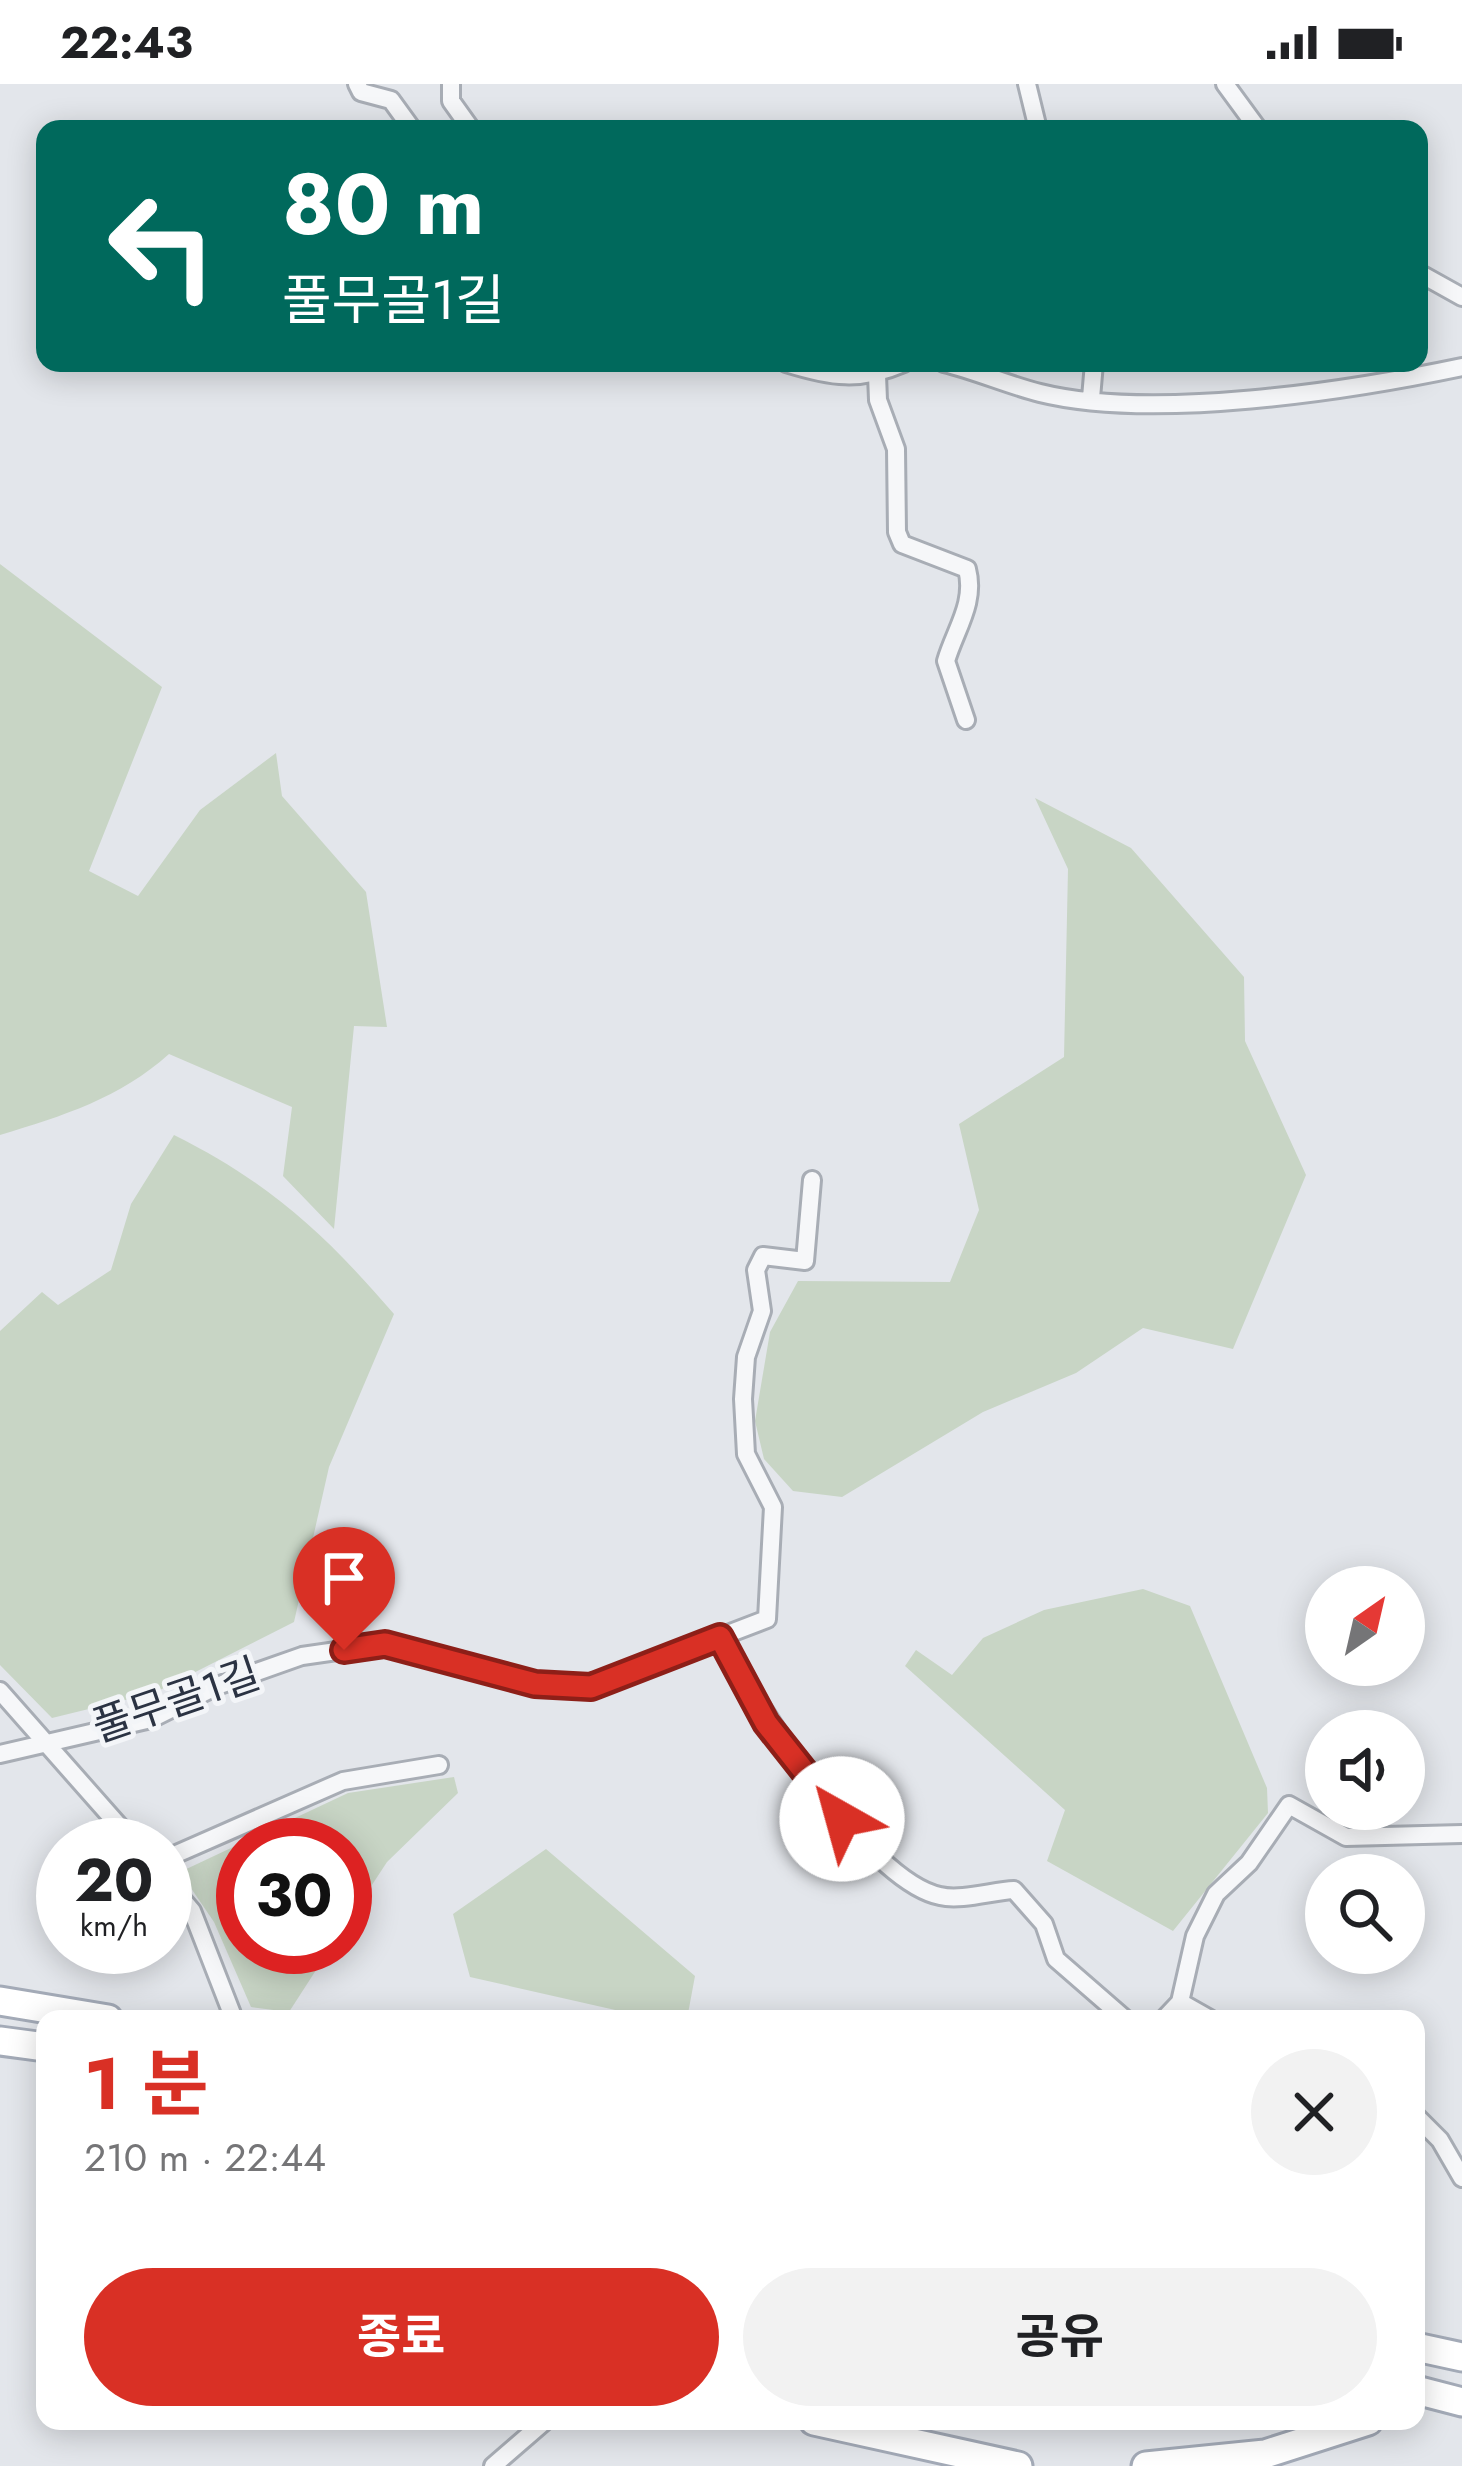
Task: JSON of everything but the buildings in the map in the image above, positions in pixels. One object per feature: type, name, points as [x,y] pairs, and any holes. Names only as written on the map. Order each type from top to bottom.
[{"type":"main road","points":[[0,2001],[54,2010]]},
{"type":"main road","points":[[0,2041],[36,2046]]},
{"type":"main road","points":[[1425,2349],[1462,2357]]},
{"type":"main road","points":[[1425,2392],[1462,2402]]},
{"type":"main road","points":[[855,2430],[1018,2466]]},
{"type":"main road","points":[[1146,2466],[1264,2454],[1340,2430]]},
{"type":"street","points":[[357,84],[361,92],[391,100],[405,120]]},
{"type":"street","points":[[451,84],[451,101],[465,120]]},
{"type":"street","points":[[1027,84],[1036,120]]},
{"type":"street","points":[[1225,84],[1251,120]]},
{"type":"street","points":[[1428,278],[1462,297]]},
{"type":"street","points":[[984,372],[1040,394],[1211,401],[1323,392],[1462,367]]},
{"type":"street","points":[[814,372],[833,378],[884,372]]},
{"type":"street","points":[[1091,398],[1093,372]]},
{"type":"street","points":[[877,375],[878,400],[896,449],[897,532],[902,544],[967,569],[968,608],[946,662],[966,720]]},
{"type":"street","name":"풀무골1길","points":[[0,1754],[152,1719],[217,1686],[302,1656],[385,1644],[535,1684],[591,1687],[767,1619],[772,1507],[746,1454],[746,1357],[762,1311],[756,1270],[763,1256],[805,1261],[812,1180]]},
{"type":"street","points":[[720,1637],[766,1723],[842,1819],[894,1870],[940,1897],[1014,1890],[1045,1924],[1055,1958],[1115,2010]]},
{"type":"street","points":[[0,1691],[47,1740]]},
{"type":"street","name":"풀무골1길","points":[[47,1740],[113,1818]]},
{"type":"street","points":[[192,1847],[343,1780],[439,1765]]},
{"type":"street","points":[[1172,2010],[1180,2002],[1195,1936],[1216,1894],[1249,1863],[1289,1805],[1346,1837],[1462,1834]]},
{"type":"street","points":[[192,1911],[230,2010]]},
{"type":"street","points":[[1180,2002],[1194,2010]]},
{"type":"street","points":[[1425,2125],[1440,2140],[1462,2178]]},
{"type":"street","points":[[493,2466],[535,2430]]},
{"type":"green space","points":[[0,564],[162,687],[89,871],[138,896],[200,810],[276,753],[282,796],[366,892],[387,1027],[354,1026],[334,1229],[283,1176],[292,1107],[169,1054],[111,1094],[0,1135]]},
{"type":"green space","points":[[1035,798],[1131,848],[1244,977],[1245,1041],[1306,1175],[1233,1349],[1143,1328],[1076,1373],[983,1412],[842,1497],[793,1491],[764,1459],[755,1421],[770,1332],[798,1281],[950,1282],[979,1210],[959,1124],[1064,1057],[1068,869]]},
{"type":"green space","points":[[174,1135],[239,1172],[294,1212],[394,1314],[329,1467],[294,1622],[154,1693],[52,1718],[0,1665],[0,1331],[42,1292],[58,1305],[111,1270],[131,1204]]},
{"type":"green space","points":[[1143,1589],[1190,1606],[1267,1788],[1268,1813],[1173,1931],[1047,1861],[1065,1810],[905,1666],[916,1650],[952,1675],[983,1638],[1044,1610]]},
{"type":"green space","points":[[454,1777],[458,1793],[387,1862],[372,1885],[372,1818],[295,1818],[348,1793]]},
{"type":"green space","points":[[546,1849],[695,1976],[689,2010],[615,2010],[470,1977],[453,1914]]},
{"type":"green space","points":[[216,1855],[216,1927],[192,1890],[192,1866]]},
{"type":"green space","points":[[237,1974],[314,1974],[290,2010],[251,2007]]},
{"type":"route","points":[[344,1650],[385,1644],[432,1661],[535,1684],[591,1687],[720,1637],[766,1723],[842,1819]]}]
